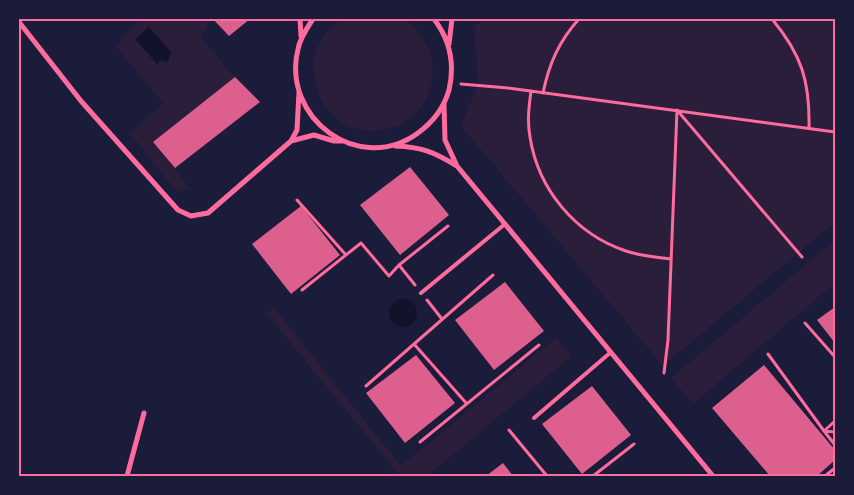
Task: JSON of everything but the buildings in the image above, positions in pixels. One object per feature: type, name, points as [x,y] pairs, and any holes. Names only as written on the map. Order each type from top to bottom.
[{"type":"street","points":[[300,19],[301,38]]},
{"type":"street","points":[[313,19],[301,38],[298,48],[296,81],[303,102],[315,120],[323,129],[344,141]]},
{"type":"street","points":[[434,19],[441,28],[450,49]]},
{"type":"street","points":[[452,19],[449,38],[452,72],[444,104],[445,140],[457,166],[713,476]]},
{"type":"street","points":[[19,22],[82,101],[178,210],[191,216],[208,213],[291,141],[297,130],[299,92]]},
{"type":"street","points":[[391,145],[413,136],[423,129],[431,122],[444,104]]},
{"type":"street","points":[[291,141],[314,135],[367,147],[409,146],[431,151],[457,166]]},
{"type":"street","points":[[127,476],[144,413]]},
{"type":"lane","points":[[421,292],[505,224]]},
{"type":"lane","points":[[534,418],[611,352]]},
{"type":"path","points":[[543,93],[553,58],[561,42],[579,19]]},
{"type":"path","points":[[772,19],[786,35],[798,56],[806,80],[810,104],[809,128]]},
{"type":"path","points":[[450,84],[531,91],[835,132]]},
{"type":"path","points":[[531,91],[528,114],[535,158],[543,179],[555,199],[569,216],[586,231],[606,243],[648,257],[671,258]]},
{"type":"path","points":[[664,373],[668,340],[677,110]]},
{"type":"path","points":[[677,110],[802,257]]},
{"type":"path","points":[[297,200],[346,255]]},
{"type":"path","points":[[302,290],[361,243],[389,276],[399,265],[448,226]]},
{"type":"path","points":[[399,265],[442,319]]},
{"type":"path","points":[[366,386],[493,275]]},
{"type":"path","points":[[805,322],[835,357]]},
{"type":"path","points":[[414,344],[467,404]]},
{"type":"path","points":[[420,442],[539,345]]},
{"type":"path","points":[[768,354],[835,445]]},
{"type":"path","points":[[824,431],[835,421]]},
{"type":"path","points":[[509,430],[547,476]]},
{"type":"path","points":[[824,431],[835,432]]},
{"type":"path","points":[[593,476],[634,444]]},
{"type":"path","points":[[825,476],[835,468]]},
{"type":"shaded area","points":[[141,19],[207,19],[209,21],[201,38],[235,77],[154,142],[190,189],[177,192],[130,133],[163,103],[115,46]]},
{"type":"shaded area","points":[[344,19],[402,19],[407,21],[419,33],[425,42],[430,51],[432,61],[432,82],[425,101],[409,120],[387,129],[364,131],[344,124],[329,110],[318,92],[314,72],[316,52],[326,33]]},
{"type":"shaded area","points":[[484,19],[833,19],[835,21],[835,222],[663,366],[461,126],[478,84],[474,27]]},
{"type":"shaded area","points":[[149,27],[172,53],[169,55],[169,60],[166,62],[160,60],[158,65],[135,39]]},
{"type":"shaded area","points":[[835,240],[835,283],[693,404],[671,378]]},
{"type":"shaded area","points":[[403,299],[413,303],[417,313],[413,323],[403,327],[393,323],[389,313],[393,303]]},
{"type":"shaded area","points":[[274,308],[401,466],[556,338],[572,356],[427,476],[400,476],[266,313]]}]
